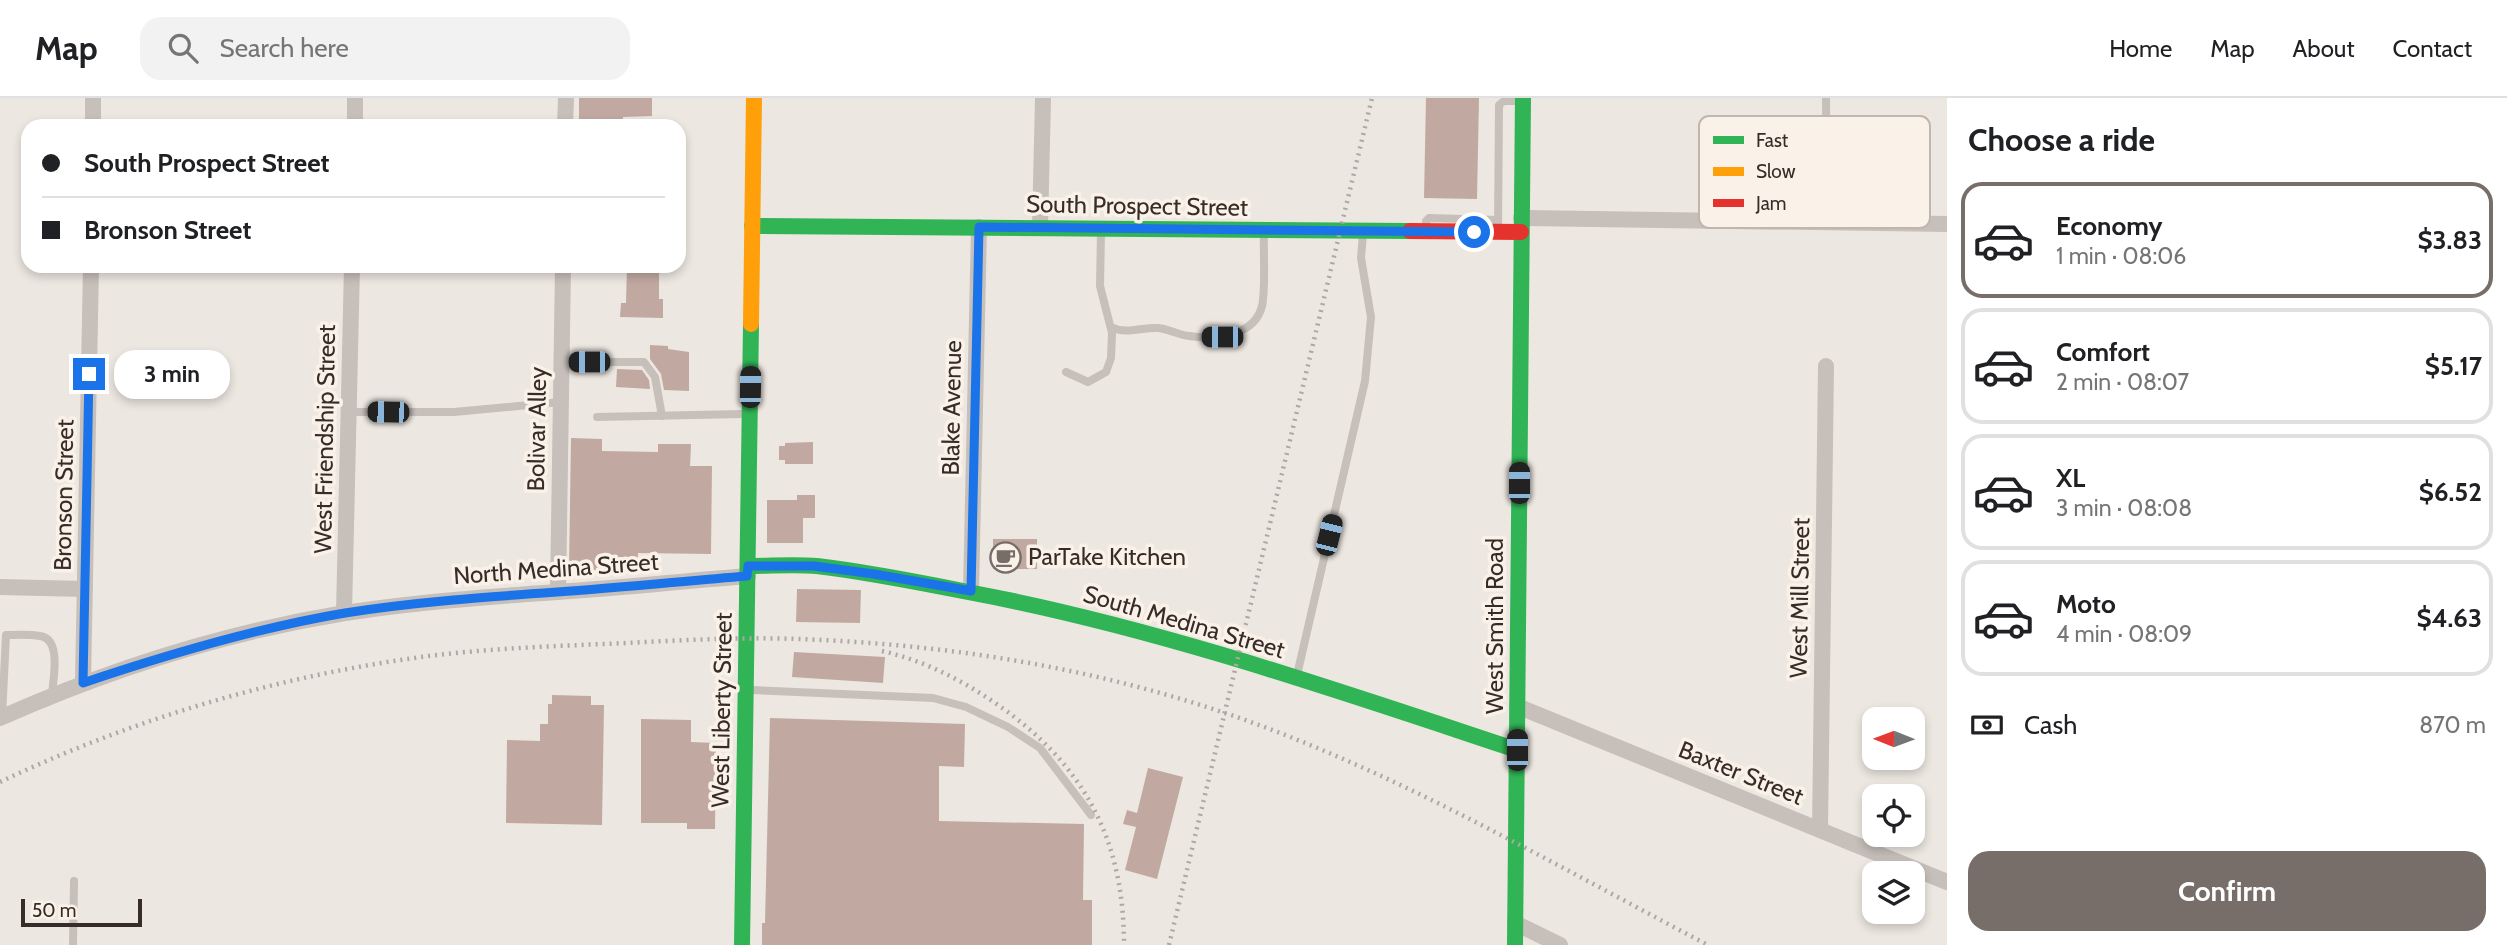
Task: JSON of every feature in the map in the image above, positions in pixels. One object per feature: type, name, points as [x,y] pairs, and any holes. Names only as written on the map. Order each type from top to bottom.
[{"type":"main road","name":"West Liberty Street","points":[[742,945],[754,98]]},
{"type":"main road","name":"West Smith Road","points":[[1515,945],[1523,99]]},
{"type":"main road","name":"South Prospect Street","points":[[752,226],[1426,232],[1521,225]]},
{"type":"main road","name":"South Medina Street","points":[[748,571],[814,566],[874,574],[1038,605],[1297,678],[1517,750]]},
{"type":"street","points":[[93,98],[93,119]]},
{"type":"street","points":[[355,98],[355,119]]},
{"type":"street","points":[[565,119],[566,98]]},
{"type":"street","points":[[1040,228],[1043,98]]},
{"type":"street","name":"South Prospect Street","points":[[1521,225],[1699,223]]},
{"type":"street","name":"Blake Avenue","points":[[971,591],[979,227]]},
{"type":"street","name":"Bronson Street","points":[[83,683],[90,273]]},
{"type":"street","name":"West Friendship Street","points":[[344,613],[352,273]]},
{"type":"street","name":"Bolivar Alley","points":[[558,592],[563,273]]},
{"type":"street","name":"West Mill Street","points":[[1820,830],[1826,366]]},
{"type":"street","name":"North Medina Street","points":[[1,718],[83,683],[156,659],[229,638],[344,613],[470,597],[558,592],[748,571]]},
{"type":"street","points":[[0,587],[85,589]]},
{"type":"street","name":"Baxter Street","points":[[1517,706],[1947,882]]},
{"type":"street","points":[[1515,923],[1560,945]]},
{"type":"lane","points":[[1826,98],[1826,116]]},
{"type":"lane","points":[[1498,226],[1499,105],[1504,101],[1523,99]]},
{"type":"lane","points":[[1066,372],[1088,382],[1106,372],[1111,358],[1111,327],[1100,286],[1101,229]]},
{"type":"lane","points":[[1111,327],[1119,331],[1158,328],[1189,336],[1222,337],[1244,330],[1254,321],[1262,307],[1264,231]]},
{"type":"lane","points":[[1297,678],[1365,381],[1371,317],[1362,258],[1363,232]]},
{"type":"lane","points":[[561,362],[644,362],[655,377],[662,416]]},
{"type":"lane","points":[[348,412],[454,412],[561,402]]},
{"type":"lane","points":[[597,417],[750,414]]},
{"type":"lane","points":[[1,718],[6,635],[42,636],[50,640],[54,650],[52,696]]},
{"type":"lane","points":[[745,690],[933,698],[965,707],[1008,727],[1040,748],[1091,815]]},
{"type":"lane","points":[[73,945],[74,881]]},
{"type":"building","points":[[579,98],[652,98],[652,116],[579,119]]},
{"type":"building","points":[[1426,98],[1479,98],[1477,199],[1424,198]]},
{"type":"building","points":[[627,273],[659,273],[659,299],[663,299],[663,318],[620,317],[621,303],[626,303]]},
{"type":"building","points":[[650,345],[668,346],[668,349],[689,352],[689,391],[664,390],[661,374],[650,359]]},
{"type":"building","points":[[617,369],[642,370],[649,380],[650,389],[616,387]]},
{"type":"building","points":[[571,438],[602,439],[602,451],[658,452],[658,444],[691,444],[690,466],[712,466],[711,554],[638,553],[637,571],[569,570]]},
{"type":"building","points":[[813,442],[813,464],[785,464],[785,460],[779,460],[779,446],[785,446],[785,443]]},
{"type":"building","points":[[797,495],[815,495],[815,518],[803,518],[803,543],[767,543],[767,500],[797,500]]},
{"type":"building","points":[[993,539],[1037,539],[1037,569],[993,569]]},
{"type":"building","points":[[797,589],[861,590],[860,623],[796,622]]},
{"type":"building","points":[[794,652],[885,657],[883,683],[792,677]]},
{"type":"building","points":[[552,695],[591,696],[591,705],[604,705],[602,825],[506,823],[507,740],[540,741],[540,724],[548,724],[548,704],[552,704]]},
{"type":"building","points":[[770,718],[965,724],[964,767],[939,766],[939,821],[1084,824],[1083,900],[1092,900],[1092,945],[762,945],[762,923],[765,923]]},
{"type":"building","points":[[641,719],[691,720],[691,742],[716,743],[715,829],[687,829],[687,823],[641,823]]},
{"type":"building","points":[[1148,768],[1183,777],[1157,879],[1125,870],[1136,827],[1123,824],[1127,810],[1137,813]]},
{"type":"railway","points":[[1169,945],[1372,98]]},
{"type":"railway","points":[[0,782],[101,739],[206,703],[312,676],[421,657],[524,648],[734,639],[798,639],[906,646],[1013,660],[1118,682],[1222,712],[1285,735],[1409,789],[1708,945]]},
{"type":"railway","points":[[882,651],[943,672],[971,687],[1028,728],[1076,779],[1107,838],[1122,907],[1124,945]]},
{"type":"traffic: fast","points":[[1515,945],[1523,98]]},
{"type":"traffic: fast","points":[[752,226],[1410,231]]},
{"type":"traffic: fast","points":[[742,945],[751,324]]},
{"type":"traffic: fast","points":[[748,566],[800,565],[836,568],[1038,606],[1245,662],[1517,750]]},
{"type":"traffic: slow","points":[[751,324],[754,98]]},
{"type":"traffic: jam","points":[[1410,231],[1521,232]]},
{"type":"place","name":"ParTake Kitchen","points":[[1005,557]]},
{"type":"route","points":[[89,374],[83,683],[229,638],[344,613],[470,597],[747,576],[748,566],[814,566],[971,591],[979,227],[1474,232]]}]
